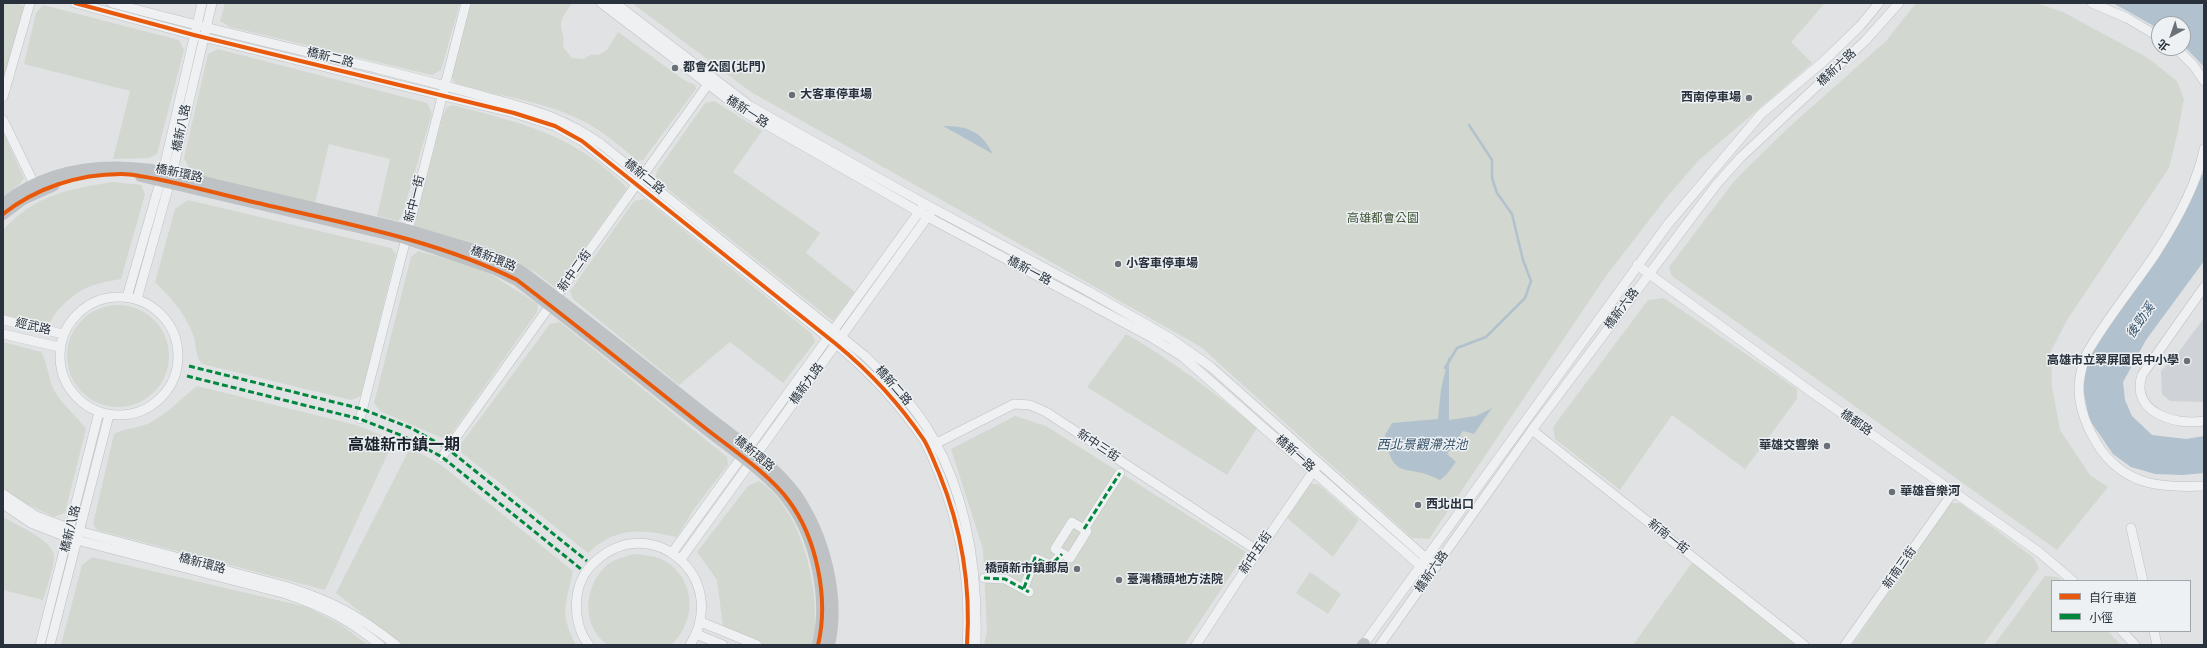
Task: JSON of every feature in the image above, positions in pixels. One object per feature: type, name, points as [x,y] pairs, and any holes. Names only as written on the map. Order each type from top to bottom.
[{"type":"street","points":[[3,97],[30,3]]},
{"type":"street","name":"橋新二路","points":[[75,3],[198,36],[514,113],[555,126],[582,141],[638,184],[828,338],[839,340]]},
{"type":"street","name":"橋新二路","points":[[112,3],[201,27],[444,85],[554,116],[583,131],[643,176],[834,330],[839,340],[889,394],[932,445],[963,515],[973,559],[977,614],[976,645]]},
{"type":"street","name":"橋新八路","points":[[201,27],[202,3]]},
{"type":"street","name":"橋新八路","points":[[137,299],[198,36],[212,3]]},
{"type":"street","name":"新中一街","points":[[360,419],[441,96],[466,3]]},
{"type":"street","name":"橋新一路","points":[[601,3],[642,29],[711,81],[746,113],[931,213],[1086,290],[1187,349],[1210,367],[1316,467],[1424,563],[1430,575]]},
{"type":"street","name":"橋新一路","points":[[615,3],[642,29]]},
{"type":"street","name":"橋新六路","points":[[1364,644],[1424,563],[1637,265],[1673,218],[1761,114],[1824,61],[1860,26],[1879,3]]},
{"type":"street","name":"橋新六路","points":[[1380,645],[1532,430],[1648,274],[1740,158],[1865,40],[1899,3]]},
{"type":"street","points":[[2092,3],[2127,18],[2151,32]]},
{"type":"street","points":[[2184,56],[2194,66],[2204,81]]},
{"type":"street","name":"新中二街","points":[[442,457],[711,81]]},
{"type":"street","points":[[3,120],[36,188]]},
{"type":"street","points":[[2204,148],[2201,165],[2182,207],[2157,252],[2086,354],[2079,387],[2083,415],[2094,439],[2110,462],[2133,478],[2170,488],[2204,486]]},
{"type":"street","name":"橋新環路","points":[[3,204],[17,193],[36,188],[78,170],[123,166],[406,234],[497,258],[522,272],[553,301],[749,456],[784,481],[796,495],[820,538],[830,585],[832,611],[829,645]]},
{"type":"street","name":"橋新八路","points":[[127,297],[166,177]]},
{"type":"street","name":"橋新環路","points":[[3,214],[36,188]]},
{"type":"street","name":"橋新九路","points":[[680,559],[828,338],[922,208]]},
{"type":"street","name":"橋新九路","points":[[672,553],[839,340],[931,213]]},
{"type":"street","name":"橋都路","points":[[1637,265],[1810,391],[1954,490],[2039,552],[2072,580]]},
{"type":"street","points":[[2204,287],[2142,375],[2140,382],[2142,399],[2154,412],[2166,418],[2184,422],[2204,421]]},
{"type":"street","points":[[106,297],[127,297],[137,299],[150,305],[163,316],[172,330],[178,346],[176,372],[169,388],[153,404],[143,411],[126,415],[109,415],[99,412],[81,402],[68,387],[60,368],[59,347],[63,334],[73,317],[88,304],[106,297]]},
{"type":"street","name":"經武路","points":[[3,320],[63,334]]},
{"type":"street","name":"經武路","points":[[3,334],[59,347]]},
{"type":"street","name":"新中三街","points":[[932,445],[1014,404],[1030,405],[1046,412],[1258,551]]},
{"type":"street","name":"橋新八路","points":[[50,645],[99,412]]},
{"type":"street","name":"橋新八路","points":[[40,645],[109,415]]},
{"type":"street","name":"新南一街","points":[[1532,430],[1804,645]]},
{"type":"street","name":"橋新二路","points":[[932,445],[946,490],[964,560],[969,614],[967,645]]},
{"type":"street","name":"橋新環路","points":[[749,456],[789,501],[811,546],[821,586],[823,610],[818,645]]},
{"type":"street","name":"新中五街","points":[[1196,645],[1316,467]]},
{"type":"street","points":[[1084,529],[1120,473]]},
{"type":"street","name":"新南三街","points":[[1845,645],[1954,490]]},
{"type":"street","name":"橋新環路","points":[[3,494],[36,516],[74,534],[286,594],[321,606],[350,623],[380,645]]},
{"type":"street","name":"橋新環路","points":[[3,504],[32,523],[288,586],[323,598],[354,614],[396,645]]},
{"type":"street","points":[[1072,522],[1087,531],[1070,558],[1062,554],[1055,549],[1072,522]]},
{"type":"street","points":[[2131,528],[2143,580]]},
{"type":"street","points":[[589,645],[578,624],[576,607],[578,589],[592,564],[603,555],[630,544],[644,544],[659,547],[672,553],[690,570],[701,595],[700,622],[690,645]]},
{"type":"street","points":[[984,578],[1005,579],[1026,590],[1035,558],[1051,565],[1062,554]]},
{"type":"street","name":"橋新一路","points":[[1424,563],[1436,567]]},
{"type":"street","points":[[700,622],[757,645]]},
{"type":"street","points":[[2123,632],[2135,645]]},
{"type":"street","points":[[2154,632],[2157,645]]},
{"type":"street","points":[[696,634],[723,645]]},
{"type":"shaded area","name":"高雄市立翠屏國民中小學","points":[[2204,318],[2204,402],[2170,401],[2162,394],[2161,371],[2180,350]]},
{"type":"green space","points":[[3,3],[15,3],[25,6],[3,81]]},
{"type":"green space","points":[[225,3],[460,3],[441,70],[432,75],[230,27],[220,21]]},
{"type":"green space","points":[[471,3],[572,3],[564,15],[561,24],[564,40],[563,47],[572,58],[584,59],[592,54],[598,55],[607,50],[618,32],[684,80],[695,85],[696,89],[643,160],[638,161],[600,131],[587,123],[555,109],[455,84],[452,77]]},
{"type":"green space","name":"高雄都會公園","points":[[632,3],[1825,3],[1791,42],[1812,63],[1699,160],[1667,197],[1606,276],[1429,539],[1412,538],[1201,347],[751,92]]},
{"type":"green space","points":[[1916,3],[2036,3],[2063,12],[2148,58],[2177,81],[2184,99],[2169,168],[2067,320],[2051,351],[2052,386],[2060,430],[2090,475],[2108,487],[2057,550],[1672,276],[1669,267],[1735,180],[1788,128],[1886,41]]},
{"type":"green space","points":[[43,5],[179,40],[184,50],[157,154],[149,158],[113,159],[130,91],[24,64],[36,13]]},
{"type":"green space","points":[[218,49],[427,103],[432,113],[402,216],[398,221],[377,216],[390,159],[329,144],[315,203],[200,176],[191,171],[184,158],[208,54]]},
{"type":"green space","points":[[714,101],[762,131],[733,172],[820,233],[806,253],[855,292],[833,321],[655,179],[657,171],[705,103]]},
{"type":"green space","points":[[453,105],[503,118],[547,133],[587,155],[627,188],[556,288],[536,273],[494,249],[414,226],[443,115],[447,107]]},
{"type":"green space","points":[[3,132],[24,178],[19,185],[3,196]]},
{"type":"green space","points":[[113,182],[141,185],[145,194],[121,279],[94,285],[74,295],[59,309],[46,326],[3,315],[3,230],[15,218],[40,201],[67,191]]},
{"type":"green space","points":[[645,199],[812,334],[815,342],[783,383],[730,342],[679,385],[573,299],[570,291],[634,201]]},
{"type":"green space","points":[[188,200],[391,248],[396,254],[361,396],[351,400],[202,364],[198,357],[194,336],[181,311],[155,282],[175,209]]},
{"type":"green space","points":[[418,251],[481,268],[538,304],[537,312],[449,437],[442,438],[380,411],[374,403],[411,257]]},
{"type":"green space","points":[[1664,298],[1797,389],[1797,399],[1745,469],[1672,415],[1620,490],[1555,439],[1553,427],[1648,300]]},
{"type":"green space","points":[[118,305],[137,309],[154,320],[165,337],[169,356],[165,375],[154,392],[137,403],[118,407],[99,403],[82,392],[71,375],[67,356],[71,337],[82,320],[99,309]]},
{"type":"green space","points":[[560,322],[727,457],[728,465],[694,509],[677,537],[652,532],[630,532],[609,538],[598,544],[588,553],[462,453],[460,445],[550,324]]},
{"type":"green space","points":[[1126,334],[1193,378],[1257,428],[1227,475],[1087,387]]},
{"type":"green space","points":[[3,342],[41,352],[54,390],[61,401],[86,429],[65,513],[54,517],[21,501],[3,488]]},
{"type":"green space","points":[[197,386],[356,425],[394,440],[325,590],[97,530],[93,524],[114,434],[143,426],[154,420]]},
{"type":"green space","points":[[1015,416],[1046,426],[1246,552],[1184,645],[984,645],[987,631],[983,549],[951,449]]},
{"type":"green space","points":[[410,448],[440,464],[573,571],[566,600],[566,616],[567,625],[576,645],[402,645],[336,593]]},
{"type":"green space","points":[[759,481],[773,493],[785,507],[795,525],[802,544],[808,563],[815,603],[814,645],[764,645],[723,627],[717,580],[697,552],[748,486]]},
{"type":"green space","points":[[1309,484],[1318,484],[1359,520],[1333,557],[1287,518]]},
{"type":"green space","points":[[1951,503],[1960,503],[2034,558],[2039,568],[1983,645],[1852,645]]},
{"type":"green space","points":[[3,517],[34,534],[49,546],[53,552],[54,558],[50,579],[43,600],[3,590]]},
{"type":"green space","points":[[635,554],[655,557],[667,562],[677,571],[684,581],[688,591],[690,603],[689,614],[679,636],[671,645],[608,645],[593,629],[588,608],[592,586],[597,577],[611,562]]},
{"type":"green space","points":[[92,557],[307,607],[340,624],[368,645],[61,645],[82,565]]},
{"type":"green space","points":[[1696,563],[1799,645],[1633,645],[1691,564]]},
{"type":"green space","points":[[1310,572],[1341,594],[1328,614],[1296,593]]},
{"type":"green space","points":[[2045,576],[2057,577],[2062,580],[2051,580],[2051,632],[2109,632],[2121,645],[1994,645]]},
{"type":"water","points":[[2113,3],[2200,3],[2204,6],[2204,67],[2191,53],[2191,16],[2151,16],[2151,24]]},
{"type":"water","points":[[943,126],[960,127],[973,131],[984,140],[993,154]]},
{"type":"water","name":"後勁溪","points":[[2204,172],[2204,261],[2146,340],[2123,382],[2125,400],[2132,416],[2152,435],[2186,439],[2204,436],[2204,473],[2183,475],[2155,474],[2131,467],[2113,454],[2089,419],[2082,382],[2091,351],[2169,237]]},
{"type":"water","name":"西北景觀滯洪池","points":[[1449,356],[1449,420],[1476,416],[1492,408],[1474,434],[1463,431],[1447,454],[1456,462],[1447,474],[1440,480],[1397,466],[1392,460],[1388,450],[1385,435],[1392,423],[1438,419],[1441,389]]},
{"type":"waterway","points":[[1445,368],[1457,348],[1486,337],[1525,298],[1531,281],[1523,260],[1512,214],[1497,193],[1492,178],[1492,160],[1469,125]]},
{"type":"marked path","points":[[189,366],[362,409],[411,428],[448,449],[587,561]]},
{"type":"marked path","points":[[187,376],[360,419],[403,436],[442,457],[581,569]]},
{"type":"marked path","points":[[1084,529],[1120,473]]},
{"type":"marked path","points":[[1024,588],[1035,558],[1051,565],[1062,554]]},
{"type":"marked path","points":[[984,578],[1005,579],[1029,592]]},
{"type":"cycle path","points":[[75,3],[194,35],[514,113],[555,126],[582,141],[836,344],[872,377],[914,426],[924,440],[939,473],[947,494],[959,536],[966,579],[968,623],[967,645]]},
{"type":"cycle path","points":[[3,214],[29,197],[58,184],[105,175],[134,175],[179,184],[383,232],[418,242],[485,265],[517,280],[747,460],[781,491],[799,516],[807,533],[818,570],[822,608],[818,645]]},
{"type":"place","name":"都會公園(北門)","points":[[675,68]]},
{"type":"place","name":"大客車停車場","points":[[792,95]]},
{"type":"place","name":"西南停車場","points":[[1749,98]]},
{"type":"place","name":"小客車停車場","points":[[1118,264]]},
{"type":"place","name":"高雄市立翠屏國民中小學","points":[[2187,361]]},
{"type":"place","name":"華雄交響樂","points":[[1827,446]]},
{"type":"place","name":"華雄音樂河","points":[[1892,492]]},
{"type":"place","name":"西北出口","points":[[1418,505]]},
{"type":"place","name":"橋頭新市鎮郵局","points":[[1077,569]]},
{"type":"place","name":"臺灣橋頭地方法院","points":[[1119,580]]},
{"type":"district","name":"高雄新市鎮一期","points":[[404,446]]}]
